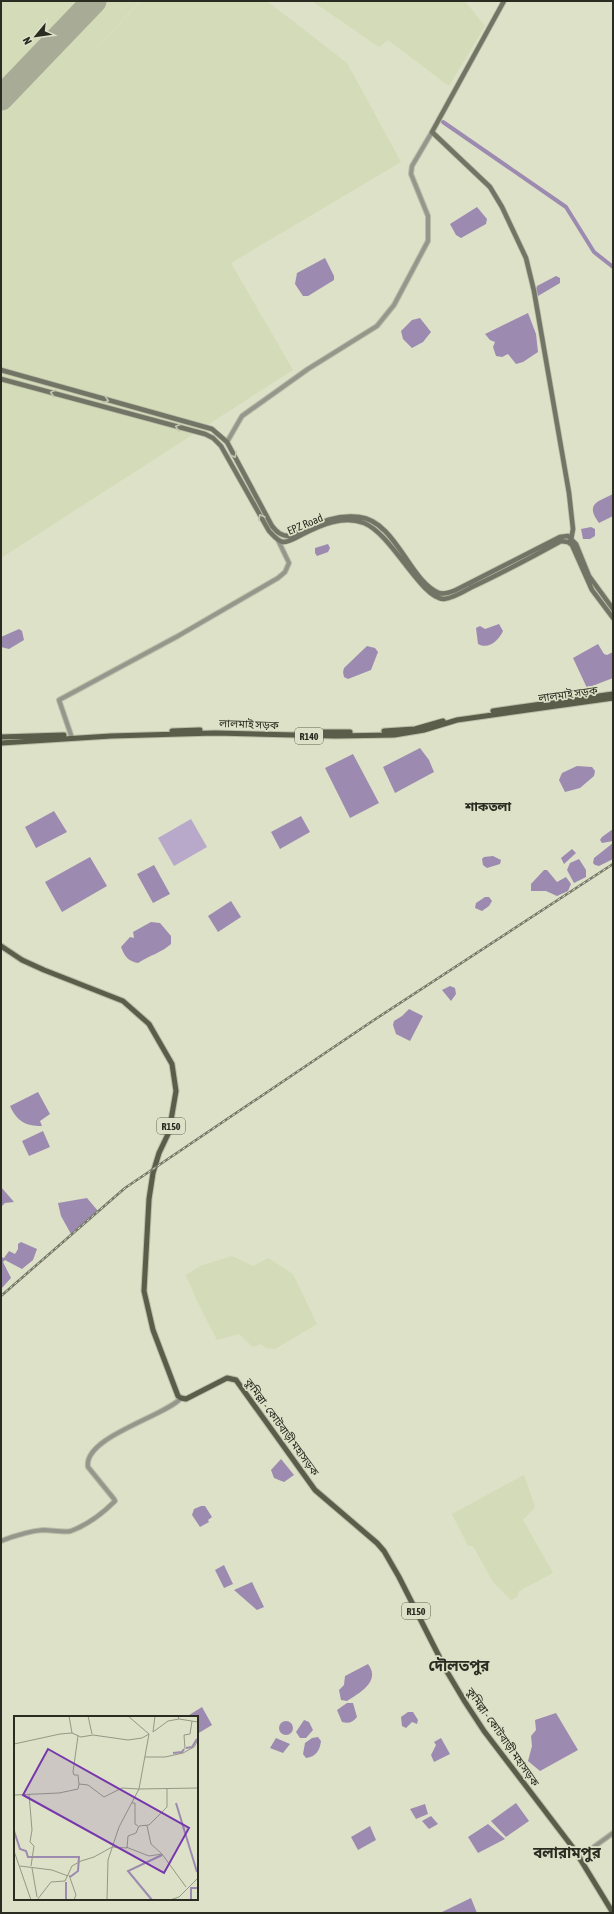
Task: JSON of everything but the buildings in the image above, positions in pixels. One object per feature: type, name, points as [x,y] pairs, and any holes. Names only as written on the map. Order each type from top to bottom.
[{"type":"main road","points":[[504,1],[432,132],[490,187],[505,213],[526,258],[534,291],[563,458],[573,529],[570,543],[592,590],[613,618]]},
{"type":"main road","name":"EPZ Road","points":[[1,370],[209,428],[227,442],[272,526],[278,533],[284,536],[295,534],[319,522],[334,518],[353,516],[367,519],[381,528],[392,539],[431,588],[438,593],[444,594],[456,590],[500,571],[561,541],[570,543]]},
{"type":"main road","name":"EPZ Road","points":[[1,379],[205,434],[213,438],[221,446],[269,531],[278,540],[282,542],[292,540],[330,522],[343,520],[363,522],[380,532],[424,587],[436,597],[441,599],[453,597],[560,537],[568,536],[572,538]]},
{"type":"main road","points":[[572,538],[576,544],[589,576],[613,609]]},
{"type":"main road","name":"লালমাই সড়ক","points":[[1,737],[71,737],[249,732],[398,731],[415,729],[456,717],[613,694]]},
{"type":"main road","name":"লালমাই সড়ক","points":[[249,732],[336,736],[409,733],[457,720],[613,698]]},
{"type":"main road","name":"লালমাই সড়ক","points":[[1,742],[71,737]]},
{"type":"main road","name":"R150","points":[[1,946],[44,970],[123,1001],[149,1024],[172,1064],[175,1077],[175,1098],[169,1132],[157,1157],[153,1173],[144,1292],[146,1306],[160,1350],[178,1396],[181,1398]]},
{"type":"main road","name":"কুমিল্লা - কোটবাড়ী মহাসড়ক","points":[[181,1398],[186,1399],[227,1378],[236,1380],[315,1490],[377,1543],[392,1564],[442,1664],[465,1702],[483,1730],[580,1857],[613,1913]]},
{"type":"street","points":[[227,442],[242,416],[308,368],[377,326],[394,305],[428,241],[428,216],[411,174],[412,166],[432,132]]},
{"type":"street","points":[[71,737],[59,700],[184,633],[278,578],[285,572],[289,563],[278,540]]},
{"type":"street","points":[[1,1541],[14,1536],[41,1530],[70,1531],[87,1523],[111,1505],[115,1501],[114,1499],[88,1465],[94,1452],[112,1436],[181,1398]]},
{"type":"street","points":[[580,1857],[613,1833]]},
{"type":"shaded area","points":[[1,1],[140,1],[58,90],[141,1],[267,1],[347,63],[401,162],[231,263],[293,370],[1,558]]},
{"type":"shaded area","points":[[312,1],[465,1],[485,26],[449,86],[388,40],[379,47]]},
{"type":"shaded area","points":[[477,207],[487,219],[486,224],[461,238],[456,235],[450,224]]},
{"type":"shaded area","points":[[325,258],[334,276],[334,280],[308,296],[303,296],[295,284],[297,273]]},
{"type":"shaded area","points":[[556,276],[560,278],[560,283],[538,296],[536,289],[537,286]]},
{"type":"shaded area","points":[[528,313],[536,334],[538,352],[523,362],[516,364],[508,354],[502,357],[496,356],[493,347],[495,342],[490,340],[485,334]]},
{"type":"shaded area","points":[[420,318],[431,332],[423,342],[412,348],[403,339],[401,331],[412,320]]},
{"type":"shaded area","points":[[613,494],[613,516],[599,523],[593,512],[593,508],[595,504]]},
{"type":"shaded area","points":[[591,527],[595,529],[595,536],[590,539],[583,539],[581,529]]},
{"type":"shaded area","points":[[328,544],[330,548],[328,552],[317,556],[315,553],[315,548]]},
{"type":"shaded area","points":[[499,624],[503,631],[496,641],[486,646],[478,644],[476,628],[480,626],[485,629]]},
{"type":"shaded area","points":[[19,629],[22,631],[24,640],[9,649],[1,647],[1,637]]},
{"type":"shaded area","points":[[598,644],[604,654],[607,655],[613,652],[613,678],[587,688],[573,658]]},
{"type":"shaded area","points":[[367,646],[375,648],[378,652],[371,670],[348,679],[344,677],[344,668]]},
{"type":"shaded area","points":[[420,748],[429,760],[434,772],[395,793],[383,767]]},
{"type":"shaded area","points":[[353,754],[379,803],[350,818],[325,768]]},
{"type":"shaded area","points":[[577,766],[592,767],[595,771],[594,776],[580,788],[565,792],[559,780],[562,773]]},
{"type":"shaded area","points":[[54,811],[67,832],[36,848],[25,827]]},
{"type":"shaded area","points":[[301,816],[310,832],[280,849],[271,832]]},
{"type":"shaded area","points":[[191,819],[207,847],[174,866],[158,838]]},
{"type":"shaded area","points":[[613,829],[613,841],[602,843],[600,840],[602,837]]},
{"type":"shaded area","points":[[613,843],[613,859],[599,866],[595,865],[593,863],[594,858]]},
{"type":"shaded area","points":[[572,849],[576,853],[564,864],[561,858]]},
{"type":"shaded area","points":[[493,856],[501,860],[500,864],[487,868],[483,865],[482,859],[484,857]]},
{"type":"shaded area","points":[[90,857],[107,886],[62,912],[45,882]]},
{"type":"shaded area","points":[[579,859],[586,870],[586,877],[574,883],[567,870],[570,863]]},
{"type":"shaded area","points":[[154,865],[170,894],[153,903],[137,874]]},
{"type":"shaded area","points":[[544,870],[547,870],[557,882],[566,877],[571,884],[568,891],[557,896],[546,891],[531,891],[531,884]]},
{"type":"shaded area","points":[[485,897],[489,897],[492,901],[489,906],[482,911],[475,908],[476,903]]},
{"type":"shaded area","points":[[231,901],[241,917],[218,932],[208,916]]},
{"type":"shaded area","points":[[151,922],[160,923],[171,936],[171,944],[163,950],[138,963],[129,960],[121,947],[130,937],[134,938],[133,932]]},
{"type":"shaded area","points":[[450,986],[455,988],[456,994],[451,1001],[442,990]]},
{"type":"shaded area","points":[[409,1009],[423,1016],[410,1041],[396,1034],[393,1025],[394,1021]]},
{"type":"shaded area","points":[[38,1092],[50,1114],[40,1121],[42,1126],[22,1122],[10,1106]]},
{"type":"shaded area","points":[[43,1131],[50,1147],[29,1156],[22,1141]]},
{"type":"shaded area","points":[[1,1187],[14,1202],[5,1203],[1,1207]]},
{"type":"shaded area","points":[[87,1198],[98,1211],[71,1234],[61,1216],[58,1203]]},
{"type":"shaded area","points":[[21,1242],[37,1249],[33,1260],[22,1269],[5,1260],[3,1262],[11,1278],[1,1289],[1,1257],[4,1258],[9,1251],[15,1254],[18,1249],[18,1244]]},
{"type":"shaded area","points":[[232,1256],[253,1266],[268,1258],[293,1274],[317,1324],[275,1349],[266,1348],[261,1344],[253,1347],[239,1334],[217,1340],[196,1299],[186,1275],[200,1266]]},
{"type":"shaded area","points":[[281,1459],[294,1475],[284,1482],[274,1478],[271,1470]]},
{"type":"shaded area","points":[[524,1475],[535,1507],[523,1520],[553,1573],[519,1591],[517,1597],[511,1600],[493,1582],[473,1546],[468,1546],[452,1514]]},
{"type":"shaded area","points":[[205,1506],[212,1517],[208,1520],[209,1522],[200,1527],[192,1515],[194,1509]]},
{"type":"shaded area","points":[[224,1565],[233,1584],[224,1588],[215,1570]]},
{"type":"shaded area","points":[[252,1582],[264,1607],[257,1610],[234,1590]]},
{"type":"shaded area","points":[[368,1664],[372,1676],[367,1686],[347,1701],[341,1700],[339,1690],[344,1685],[345,1676]]},
{"type":"shaded area","points":[[347,1703],[353,1703],[357,1717],[349,1723],[342,1722],[337,1710]]},
{"type":"shaded area","points":[[202,1707],[212,1725],[198,1733],[198,1716],[188,1716]]},
{"type":"shaded area","points":[[408,1712],[413,1712],[418,1720],[417,1724],[412,1722],[406,1728],[402,1726],[401,1717]]},
{"type":"shaded area","points":[[556,1713],[578,1750],[540,1771],[528,1761],[532,1746],[531,1736],[536,1730],[535,1720]]},
{"type":"shaded area","points":[[304,1720],[309,1722],[313,1730],[306,1738],[300,1738],[296,1732]]},
{"type":"shaded area","points":[[283,1721],[289,1721],[293,1725],[293,1731],[289,1735],[283,1735],[279,1731],[279,1725]]},
{"type":"shaded area","points":[[318,1737],[321,1741],[320,1747],[315,1755],[306,1758],[303,1754],[305,1743],[312,1738]]},
{"type":"shaded area","points":[[276,1738],[290,1744],[283,1753],[270,1748]]},
{"type":"shaded area","points":[[441,1738],[450,1754],[434,1762],[431,1755],[436,1745],[434,1742]]},
{"type":"shaded area","points":[[516,1803],[529,1821],[506,1837],[491,1821]]},
{"type":"shaded area","points":[[425,1804],[428,1814],[416,1819],[410,1809]]},
{"type":"shaded area","points":[[431,1816],[438,1824],[429,1829],[422,1821]]},
{"type":"shaded area","points":[[488,1824],[505,1839],[478,1853],[468,1837]]},
{"type":"shaded area","points":[[370,1826],[376,1840],[358,1850],[351,1837]]},
{"type":"shaded area","points":[[471,1898],[477,1913],[440,1913]]},
{"type":"waterway","points":[[443,122],[566,207],[594,252],[613,267]]},
{"type":"runway","points":[[1,98],[94,1]]},
{"type":"railway","points":[[1,1296],[125,1188],[374,1020],[613,864]]},
{"type":"district","name":"শাকতলা","points":[[488,806]]},
{"type":"district","name":"দৌলতপুর","points":[[459,1666]]},
{"type":"district","name":"বলারামপুর","points":[[567,1853]]}]
